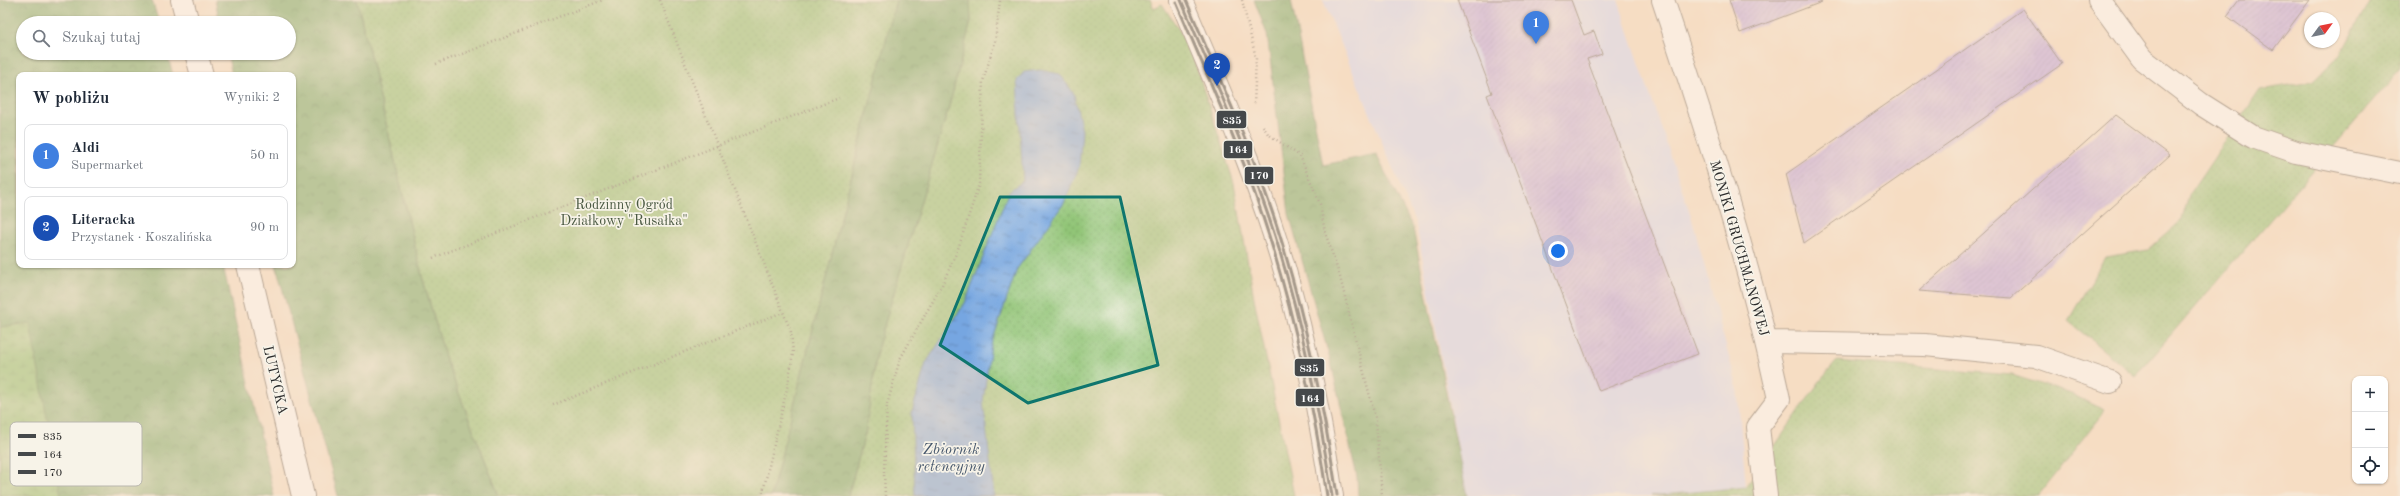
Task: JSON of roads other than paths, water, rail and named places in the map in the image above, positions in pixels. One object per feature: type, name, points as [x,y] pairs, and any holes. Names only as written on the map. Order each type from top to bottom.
[{"type":"street","points":[[182,0],[187,16]]},
{"type":"street","points":[[187,0],[188,16]]},
{"type":"street","points":[[1181,0],[1248,164],[1285,270],[1317,402],[1332,496]]},
{"type":"street","name":"MONIKI GRUCHMANOWEJ","points":[[1663,0],[1729,199],[1767,342],[1779,399],[1758,427],[1766,496]]},
{"type":"street","points":[[2099,0],[2142,59],[2201,104],[2253,137],[2296,152],[2400,173]]},
{"type":"street","points":[[198,60],[201,72]]},
{"type":"street","name":"LUTYCKA","points":[[249,268],[303,496]]},
{"type":"street","points":[[1767,342],[1925,345],[2036,356],[2110,382]]},
{"type":"water","name":"Zbiornik retencyjny","points":[[1040,70],[1060,74],[1074,94],[1082,131],[1079,167],[1064,203],[1017,269],[991,345],[983,401],[994,496],[915,496],[912,412],[926,363],[965,303],[1009,191],[1023,181],[1017,80],[1024,72]]},
{"type":"place","name":"Aldi","points":[[1536,44]]},
{"type":"place","name":"Literacka","points":[[1217,86]]},
{"type":"park label","name":"Rodzinny Ogród Działkowy \"Rusałka\"","points":[[624,212]]}]
